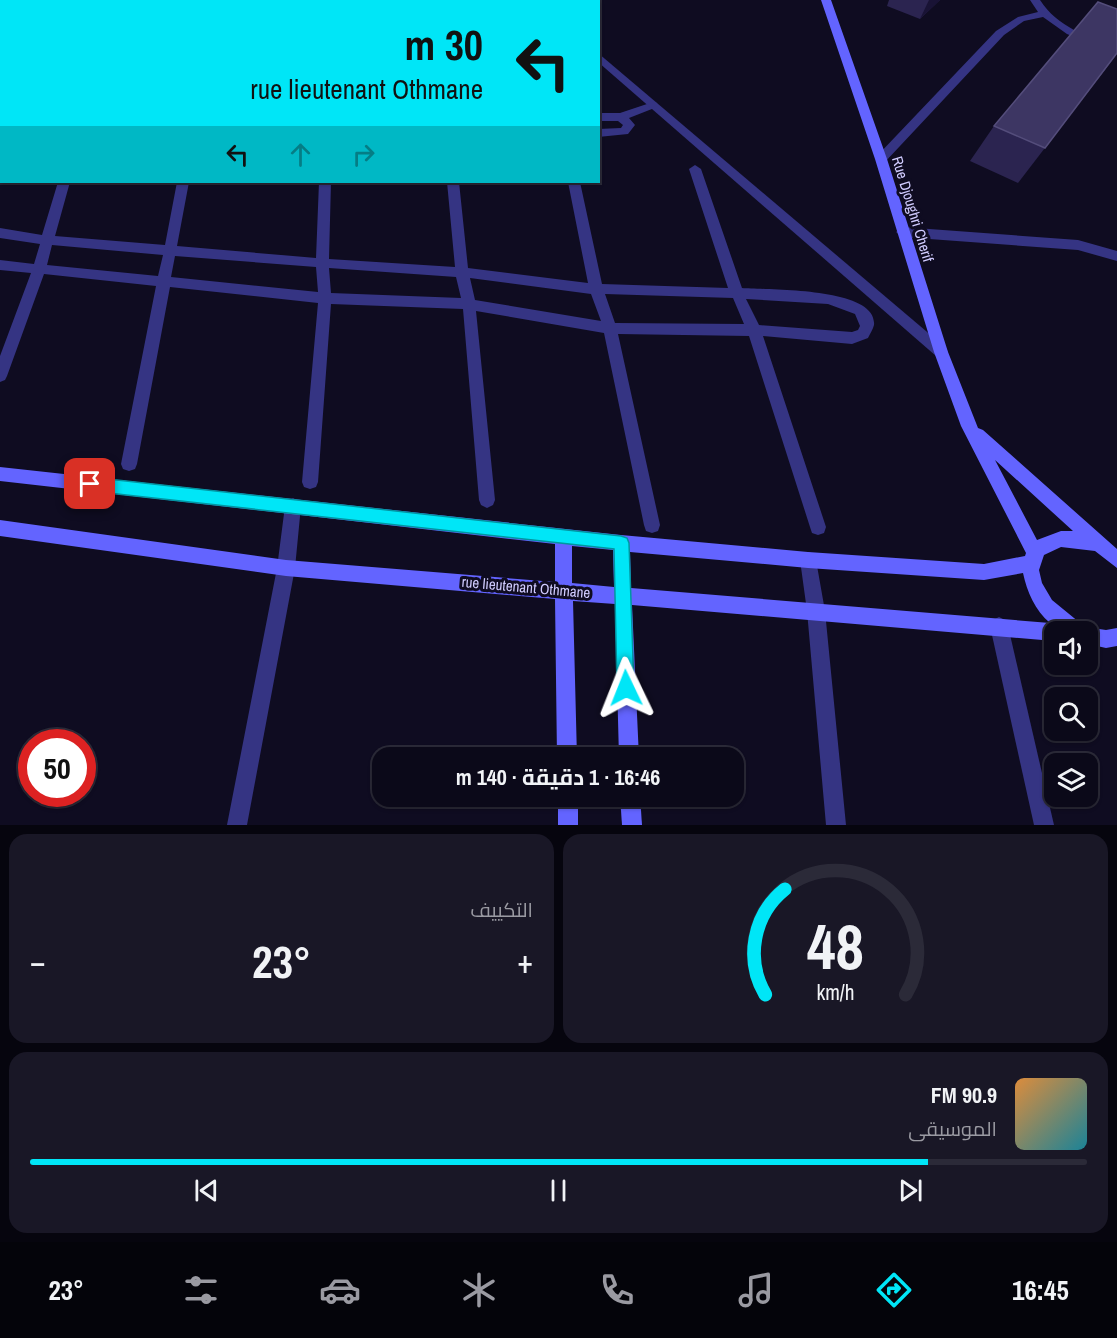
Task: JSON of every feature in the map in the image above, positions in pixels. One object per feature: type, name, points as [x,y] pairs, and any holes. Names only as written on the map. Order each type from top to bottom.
[{"type":"main road","name":"Rue Djoughri Cherif","points":[[826,0],[881,159],[941,352],[969,426],[1033,558],[1033,582],[1043,602],[1061,621]]},
{"type":"main road","points":[[969,426],[1117,561]]},
{"type":"main road","points":[[0,474],[621,543],[808,561],[984,572],[1033,558],[1045,542],[1060,537],[1078,538],[1097,544]]},
{"type":"main road","name":"rue lieutenant Othmane","points":[[0,528],[286,568],[1044,631]]},
{"type":"main road","points":[[563,535],[567,747]]},
{"type":"main road","points":[[621,543],[629,747]]},
{"type":"main road","points":[[1098,637],[1106,639],[1117,637]]},
{"type":"main road","points":[[568,807],[568,825]]},
{"type":"main road","points":[[631,807],[632,825]]},
{"type":"street","points":[[1035,0],[1042,14],[1081,37],[1117,51]]},
{"type":"street","points":[[881,159],[1000,33],[1021,19],[1042,14]]},
{"type":"street","points":[[600,58],[941,352]]},
{"type":"street","points":[[600,117],[621,117],[653,105]]},
{"type":"street","points":[[600,134],[624,131],[630,125],[621,117]]},
{"type":"street","points":[[694,169],[737,293],[754,330],[818,527]]},
{"type":"street","points":[[0,376],[39,269],[45,240],[64,183]]},
{"type":"street","points":[[129,464],[183,183]]},
{"type":"street","points":[[310,482],[325,298],[322,263],[325,183]]},
{"type":"street","points":[[453,183],[462,272],[469,304],[487,500]]},
{"type":"street","points":[[574,183],[596,289],[610,328],[652,525]]},
{"type":"street","points":[[902,232],[1078,245],[1117,256]]},
{"type":"street","points":[[0,233],[45,240],[462,272],[596,289],[737,293],[828,299],[860,310],[867,319],[867,326],[863,334],[852,338],[754,330],[610,328],[469,304],[325,298],[0,265]]},
{"type":"street","points":[[237,825],[286,568],[293,506]]},
{"type":"street","points":[[808,561],[816,611],[836,825]]},
{"type":"street","points":[[999,626],[1044,825]]},
{"type":"building","points":[[1098,2],[1117,9],[1117,53],[1045,148],[994,126]]},
{"type":"route","points":[[90,484],[621,543],[626,688]]}]
